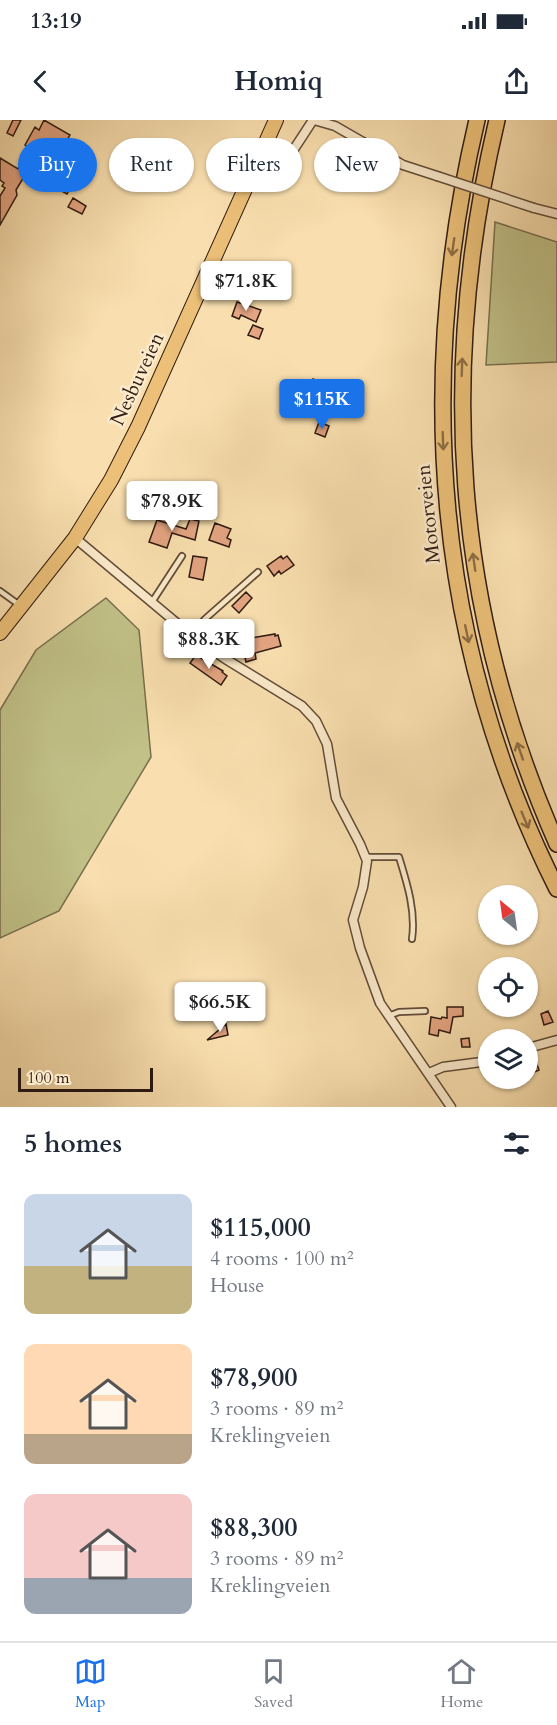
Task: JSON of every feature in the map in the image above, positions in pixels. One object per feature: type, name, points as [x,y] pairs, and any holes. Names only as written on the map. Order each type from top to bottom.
[{"type":"highway","name":"Motorveien","points":[[477,120],[458,215],[444,327],[442,413],[447,511],[461,608],[484,704],[516,796],[557,889]]},
{"type":"highway","name":"Motorveien","points":[[498,120],[478,213],[465,317],[462,411],[466,506],[479,594],[495,667],[522,758],[557,844]]},
{"type":"main road","name":"Nesbuveien","points":[[268,138],[276,120]]},
{"type":"main road","name":"Nesbuveien","points":[[0,633],[75,538],[98,503],[138,427],[245,192]]},
{"type":"street","points":[[301,138],[313,120],[336,126],[403,165],[557,214]]},
{"type":"street","points":[[75,538],[191,635],[311,714],[327,744],[336,798],[366,857],[366,877],[353,915],[353,926],[380,1003],[451,1107]]},
{"type":"street","points":[[538,1045],[557,1040]]},
{"type":"street","points":[[429,1073],[443,1067],[478,1062]]},
{"type":"lane","points":[[152,602],[182,556]]},
{"type":"lane","points":[[191,635],[258,572]]},
{"type":"lane","points":[[0,591],[21,606]]},
{"type":"lane","points":[[366,857],[399,857],[412,908],[414,921],[412,939]]},
{"type":"lane","points":[[388,1016],[399,1012],[425,1011]]},
{"type":"green space","points":[[495,222],[557,242],[557,362],[486,365]]},
{"type":"green space","points":[[106,598],[139,630],[151,757],[59,911],[0,938],[0,710],[36,650]]},
{"type":"building","points":[[13,120],[21,120],[13,136],[7,133]]},
{"type":"building","points":[[44,120],[70,135],[68,138],[29,138],[35,127],[39,130]]},
{"type":"building","points":[[0,158],[18,169],[18,187],[17,195],[0,225],[0,196],[5,188],[2,186],[4,183],[0,180]]},
{"type":"building","points":[[73,198],[86,206],[82,214],[68,207]]},
{"type":"building","points":[[237,302],[261,310],[256,322],[241,315],[239,319],[232,316]]},
{"type":"building","points":[[253,325],[263,329],[259,339],[248,335]]},
{"type":"building","points":[[313,379],[322,383],[318,390],[310,386]]},
{"type":"building","points":[[319,422],[329,426],[325,437],[315,433]]},
{"type":"building","points":[[190,519],[199,521],[195,540],[172,533],[167,548],[149,542],[157,520],[186,529]]},
{"type":"building","points":[[215,523],[231,529],[227,538],[231,540],[229,547],[209,540]]},
{"type":"building","points":[[193,556],[207,558],[203,580],[189,577]]},
{"type":"building","points":[[281,556],[283,559],[287,556],[294,565],[281,574],[279,571],[274,576],[267,566]]},
{"type":"building","points":[[246,592],[252,598],[239,613],[232,606]]},
{"type":"building","points":[[275,634],[275,636],[278,635],[281,646],[255,653],[256,659],[246,662],[243,649],[253,646],[251,638]]},
{"type":"building","points":[[196,655],[223,671],[227,676],[221,685],[190,663]]},
{"type":"building","points":[[447,1007],[463,1007],[463,1016],[453,1017],[450,1033],[439,1030],[438,1036],[429,1034],[431,1017],[447,1018]]},
{"type":"building","points":[[548,1011],[553,1022],[544,1025],[541,1014]]},
{"type":"building","points":[[226,1024],[228,1035],[207,1040]]},
{"type":"building","points":[[469,1038],[470,1047],[462,1047],[461,1039]]}]
